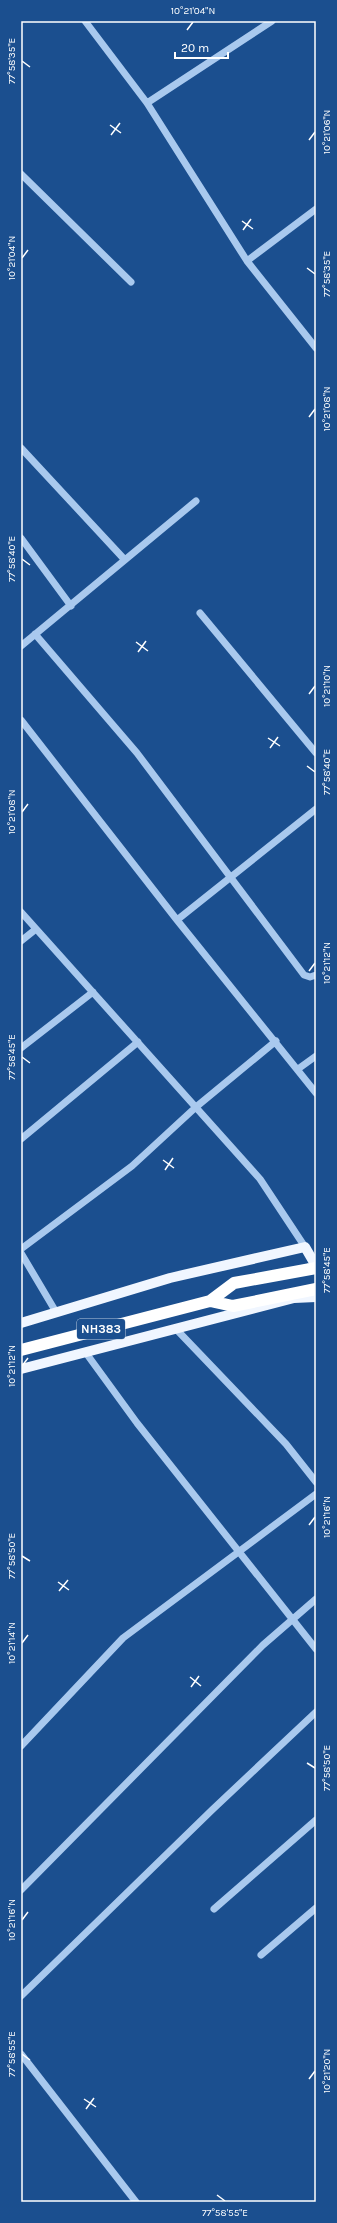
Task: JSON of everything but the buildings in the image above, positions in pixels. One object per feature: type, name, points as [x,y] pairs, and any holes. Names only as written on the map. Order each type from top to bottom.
[{"type":"highway","points":[[210,1301],[234,1283],[316,1267]]},
{"type":"highway","points":[[210,1301],[233,1306],[316,1289]]},
{"type":"highway","name":"NH383","points":[[21,1350],[210,1301]]},
{"type":"main road","points":[[21,1323],[170,1278],[304,1247],[316,1267]]},
{"type":"main road","points":[[21,1369],[294,1298],[316,1297]]},
{"type":"street","points":[[85,21],[147,103],[247,261],[316,348]]},
{"type":"street","points":[[147,103],[272,21]]},
{"type":"street","points":[[21,174],[131,282]]},
{"type":"street","points":[[247,261],[316,210]]},
{"type":"street","points":[[21,448],[125,560]]},
{"type":"street","points":[[21,646],[196,501]]},
{"type":"street","points":[[21,538],[71,606]]},
{"type":"street","points":[[200,613],[316,754]]},
{"type":"street","points":[[35,634],[137,753],[232,877],[304,975],[310,977],[316,975]]},
{"type":"street","points":[[21,720],[177,920],[276,1041],[316,1093]]},
{"type":"street","points":[[177,920],[316,809]]},
{"type":"street","points":[[21,912],[260,1179],[304,1247]]},
{"type":"street","points":[[21,941],[36,929]]},
{"type":"street","points":[[21,1048],[93,992]]},
{"type":"street","points":[[21,1249],[132,1166],[196,1107],[276,1041]]},
{"type":"street","points":[[21,1139],[138,1042]]},
{"type":"street","points":[[298,1069],[316,1056]]},
{"type":"street","points":[[21,1252],[56,1312]]},
{"type":"street","points":[[176,1329],[286,1444],[316,1482]]},
{"type":"street","points":[[86,1353],[137,1423],[316,1649]]},
{"type":"street","points":[[21,1746],[123,1638],[316,1494]]},
{"type":"street","points":[[21,1890],[264,1645],[316,1600]]},
{"type":"street","points":[[21,1996],[212,1810],[316,1712]]},
{"type":"street","points":[[214,1909],[316,1820]]},
{"type":"street","points":[[261,1955],[316,1908]]},
{"type":"street","points":[[21,2054],[136,2202]]}]
